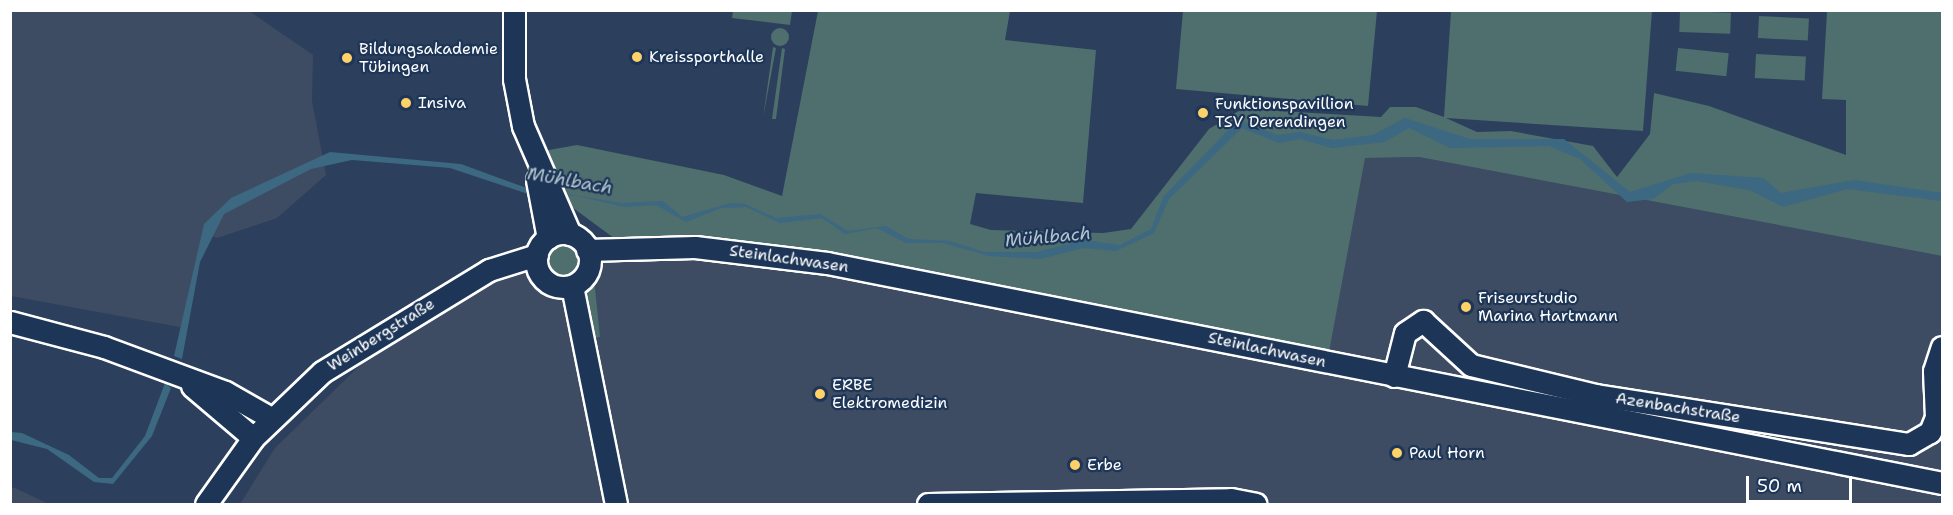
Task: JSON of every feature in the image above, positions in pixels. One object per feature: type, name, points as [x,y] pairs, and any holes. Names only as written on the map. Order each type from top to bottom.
[{"type":"street","points":[[514,10],[514,80],[529,145],[549,205],[570,234],[587,250],[586,274],[563,286]]},
{"type":"street","points":[[549,205],[536,258],[563,286],[580,345],[616,504]]},
{"type":"street","name":"Weinbergstraße","points":[[206,504],[253,438],[271,418],[354,348],[469,282],[536,258],[570,234]]},
{"type":"street","name":"Steinlachwasen","points":[[587,250],[695,247],[793,257],[1942,483]]},
{"type":"street","points":[[11,323],[104,347],[187,381],[225,392],[271,418]]},
{"type":"street","name":"Azenbachstraße","points":[[1394,376],[1409,325],[1431,323],[1471,365],[1596,395],[1910,444],[1930,432],[1936,417],[1934,371],[1942,347]]},
{"type":"street","points":[[187,381],[253,438]]},
{"type":"street","points":[[928,504],[1231,499],[1256,504]]},
{"type":"shaded area","points":[[10,11],[249,11],[313,55],[312,101],[326,175],[277,218],[217,238],[205,234],[185,328],[11,296]]},
{"type":"shaded area","points":[[1405,118],[1470,139],[1564,139],[1630,192],[1691,173],[1763,178],[1781,193],[1854,180],[1942,193],[1942,201],[1847,189],[1783,207],[1749,190],[1697,181],[1673,184],[1653,199],[1627,202],[1580,159],[1549,146],[1450,148],[1409,128],[1385,142],[1332,148],[1300,139],[1279,143],[1242,128],[1169,199],[1154,233],[1116,251],[1083,248],[1040,259],[989,256],[943,243],[906,243],[877,228],[845,234],[822,218],[780,223],[746,207],[721,208],[686,222],[656,205],[624,207],[577,196],[528,194],[450,168],[352,160],[311,169],[224,214],[200,262],[182,359],[174,356],[204,224],[231,198],[330,152],[461,164],[524,187],[622,203],[663,201],[682,217],[731,203],[745,204],[776,218],[820,214],[848,231],[886,226],[908,239],[950,241],[984,252],[1037,252],[1084,240],[1120,245],[1151,229],[1164,196],[1238,120],[1277,135],[1300,132],[1333,140],[1373,135]]},
{"type":"shaded area","points":[[1419,157],[1942,256],[1942,504],[240,504],[275,448],[417,310],[587,250],[695,247],[1327,362],[1364,158]]},
{"type":"shaded area","points":[[165,383],[171,388],[152,436],[113,484],[94,482],[47,449],[11,440],[11,432],[22,433],[69,455],[99,478],[112,478],[145,436]]},
{"type":"shaded area","points":[[11,487],[15,488],[49,504],[11,504]]},
{"type":"green space","points":[[733,10],[792,11],[790,25],[732,18]]},
{"type":"green space","points":[[818,11],[1010,11],[1005,40],[1096,50],[1083,203],[976,193],[970,224],[991,230],[1103,233],[1131,229],[1209,129],[1242,109],[1381,117],[1390,107],[1416,107],[1444,117],[1451,11],[1652,11],[1643,131],[1446,118],[1477,132],[1511,131],[1593,146],[1617,177],[1650,134],[1654,93],[1709,106],[1846,155],[1846,100],[1822,99],[1827,11],[1942,11],[1942,256],[1419,157],[1365,158],[1327,363],[923,281],[626,247],[565,202],[532,153],[577,145],[724,175],[782,196]]},
{"type":"green space","points":[[1183,11],[1377,11],[1368,106],[1176,89]]},
{"type":"green space","points":[[1680,11],[1731,13],[1730,34],[1679,32]]},
{"type":"green space","points":[[1759,16],[1809,19],[1808,41],[1758,38]]},
{"type":"green space","points":[[776,28],[784,28],[789,33],[787,44],[776,46],[771,41],[771,33]]},
{"type":"green space","points":[[773,47],[776,48],[763,118]]},
{"type":"green space","points":[[782,48],[785,49],[776,119],[772,119]]},
{"type":"green space","points":[[1678,48],[1729,53],[1726,76],[1676,71]]},
{"type":"green space","points":[[1756,54],[1806,57],[1805,81],[1755,78]]},
{"type":"green space","points":[[563,241],[576,246],[581,259],[576,272],[563,277],[550,272],[545,259],[550,246]]},
{"type":"green space","points":[[594,279],[600,337],[589,339],[584,295]]},
{"type":"place","name":"Kreissporthalle","points":[[637,57]]},
{"type":"place","name":"Bildungsakademie Tübingen","points":[[347,58]]},
{"type":"place","name":"Insiva","points":[[406,103]]},
{"type":"place","name":"Funktionspavillion TSV Derendingen","points":[[1203,113]]},
{"type":"place","name":"Friseurstudio Marina Hartmann","points":[[1466,307]]},
{"type":"place","name":"ERBE Elektromedizin","points":[[820,394]]},
{"type":"place","name":"Paul Horn","points":[[1397,453]]},
{"type":"place","name":"Erbe","points":[[1075,465]]},
{"type":"water label","name":"Mühlbach","points":[[570,181]]},
{"type":"water label","name":"Mühlbach","points":[[1048,237]]}]
